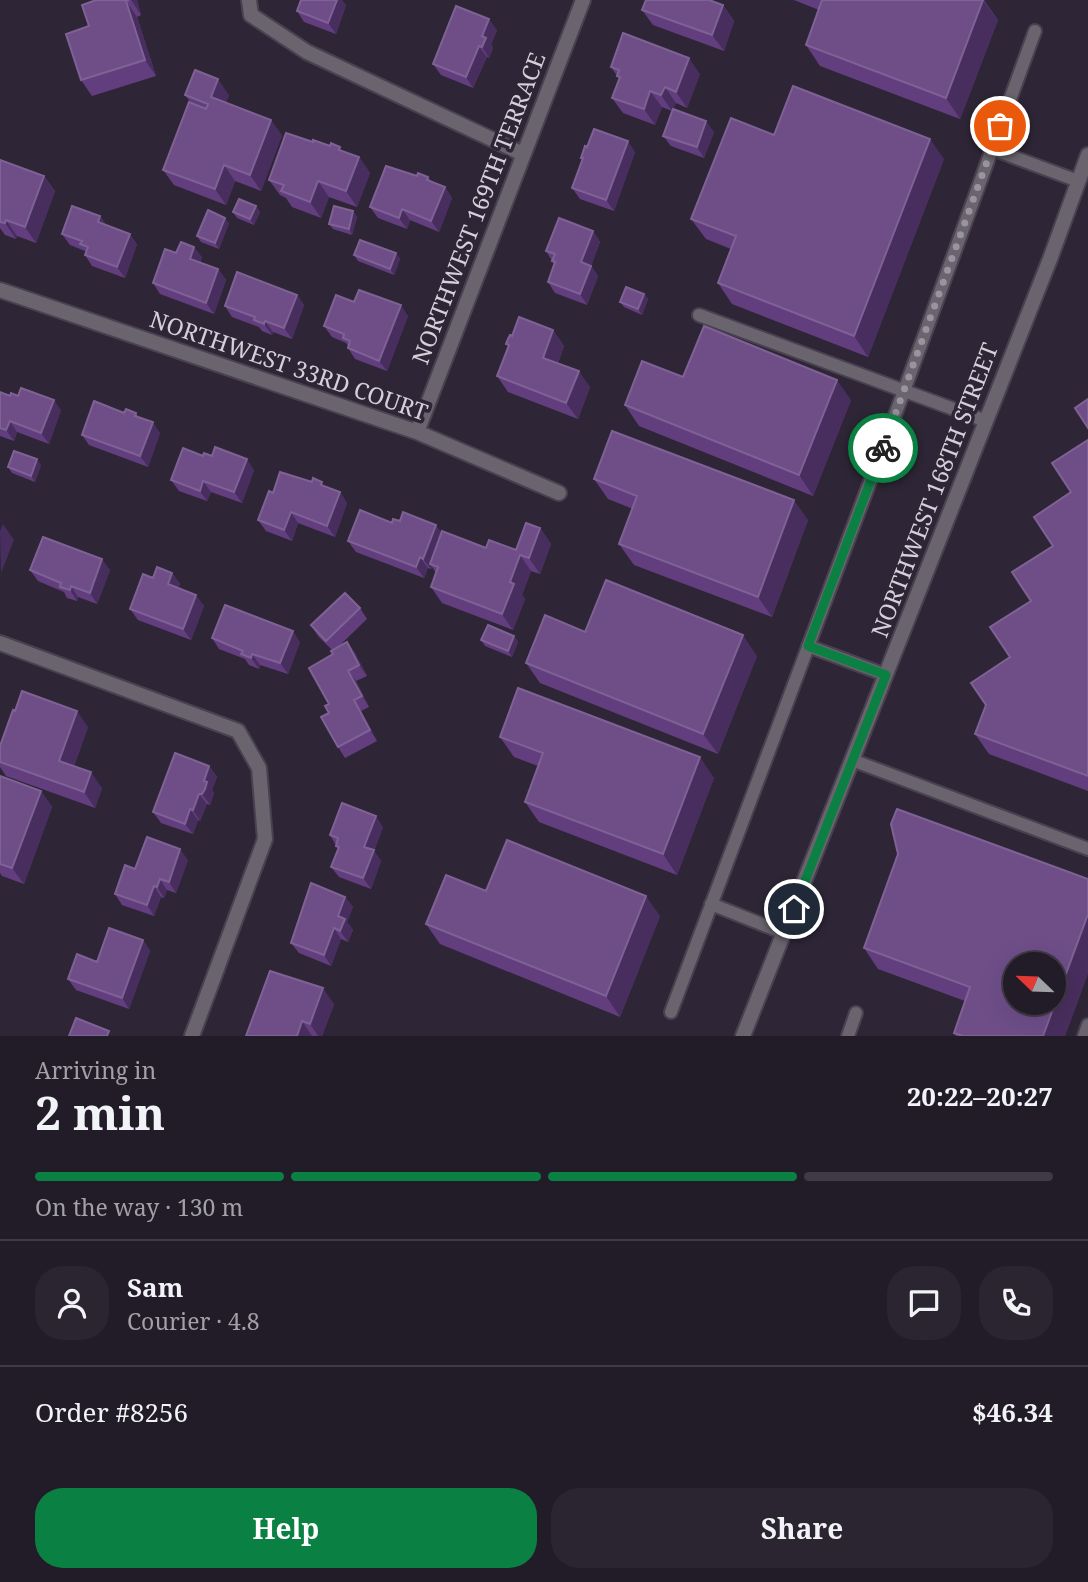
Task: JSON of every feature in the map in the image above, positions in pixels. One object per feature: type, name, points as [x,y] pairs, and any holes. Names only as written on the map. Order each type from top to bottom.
[{"type":"street","points":[[249,0],[251,15],[307,52],[523,154]]},
{"type":"street","name":"NORTHWEST 169TH TERRACE","points":[[417,432],[583,0]]},
{"type":"street","name":"NORTHWEST 168TH STREET","points":[[743,1036],[1088,155]]},
{"type":"street","name":"NORTHWEST 33RD COURT","points":[[0,290],[417,432],[559,493]]},
{"type":"street","points":[[0,643],[238,731],[259,768],[265,839],[192,1036]]},
{"type":"lane","points":[[671,1012],[904,391],[1035,31]]},
{"type":"lane","points":[[992,149],[1078,181]]},
{"type":"lane","points":[[699,314],[986,421]]},
{"type":"lane","points":[[808,646],[886,675]]},
{"type":"lane","points":[[852,760],[1088,849]]},
{"type":"lane","points":[[711,904],[784,933]]},
{"type":"lane","points":[[848,1036],[856,1013]]},
{"type":"lane","points":[[1084,1036],[1088,1025]]},
{"type":"building","points":[[96,0],[129,0],[126,1],[145,60],[81,80],[66,34],[89,26],[82,5]]},
{"type":"building","points":[[301,0],[337,0],[328,23],[297,11]]},
{"type":"building","points":[[646,0],[709,0],[723,5],[712,35],[642,10]]},
{"type":"building","points":[[822,0],[983,0],[946,98],[806,45]]},
{"type":"building","points":[[456,6],[489,19],[482,36],[486,38],[482,47],[479,46],[466,77],[433,64]]},
{"type":"building","points":[[623,33],[689,58],[676,92],[665,87],[661,95],[650,91],[644,109],[612,98],[620,77],[617,76],[619,70],[611,67]]},
{"type":"building","points":[[195,70],[218,79],[211,97],[271,120],[250,175],[224,165],[215,189],[163,170],[189,102],[206,109],[208,104],[185,95]]},
{"type":"building","points":[[793,86],[930,139],[854,336],[718,283],[736,236],[691,219],[731,118],[774,135]]},
{"type":"building","points":[[673,109],[706,121],[697,147],[663,136]]},
{"type":"building","points":[[594,129],[628,141],[606,200],[572,188],[585,146],[587,147]]},
{"type":"building","points":[[286,133],[330,146],[331,143],[340,147],[339,150],[359,157],[346,191],[318,181],[310,202],[281,191],[284,185],[269,180]]},
{"type":"building","points":[[0,160],[44,176],[25,227],[6,220],[5,223],[0,222]]},
{"type":"building","points":[[386,166],[417,176],[418,173],[445,187],[431,221],[402,209],[399,218],[370,207]]},
{"type":"building","points":[[239,199],[256,206],[250,219],[233,212]]},
{"type":"building","points":[[72,206],[100,216],[98,222],[130,234],[117,267],[85,255],[88,247],[80,244],[82,241],[62,234]]},
{"type":"building","points":[[334,206],[353,211],[349,229],[329,224]]},
{"type":"building","points":[[208,210],[225,218],[215,243],[197,236]]},
{"type":"building","points":[[559,218],[593,231],[581,262],[591,266],[580,294],[548,282],[555,254],[546,251]]},
{"type":"building","points":[[360,240],[396,253],[390,269],[354,255]]},
{"type":"building","points":[[181,242],[194,247],[190,259],[218,269],[206,303],[153,283],[165,249],[176,253]]},
{"type":"building","points":[[237,272],[297,295],[284,328],[265,321],[264,324],[254,320],[255,317],[225,306]]},
{"type":"building","points":[[626,287],[644,294],[638,309],[620,302]]},
{"type":"building","points":[[359,290],[401,305],[379,361],[348,348],[350,341],[343,338],[344,334],[324,326],[336,295],[354,302]]},
{"type":"building","points":[[519,317],[553,330],[543,358],[579,371],[566,403],[497,376],[509,345],[506,344]]},
{"type":"building","points":[[704,326],[837,380],[799,475],[625,405],[642,361],[683,377]]},
{"type":"building","points":[[21,388],[54,400],[41,433],[10,421],[6,430],[0,428],[0,392],[18,396]]},
{"type":"building","points":[[1088,399],[1088,428],[1075,408]]},
{"type":"building","points":[[94,401],[124,413],[126,409],[136,413],[135,416],[153,422],[140,456],[82,435]]},
{"type":"building","points":[[612,431],[794,500],[758,597],[619,544],[637,496],[594,479]]},
{"type":"building","points":[[1088,440],[1088,776],[975,734],[986,705],[971,683],[1010,657],[990,627],[1031,601],[1012,572],[1053,546],[1034,517],[1071,492],[1052,463]]},
{"type":"building","points":[[215,447],[247,459],[234,492],[203,481],[200,491],[171,480],[183,448],[203,456],[204,453],[212,456]]},
{"type":"building","points":[[14,451],[37,459],[31,476],[8,467]]},
{"type":"building","points":[[280,472],[312,482],[313,478],[322,482],[321,485],[340,492],[327,526],[291,512],[284,530],[258,520],[269,491],[273,493]]},
{"type":"building","points":[[360,510],[392,523],[393,519],[400,521],[403,512],[436,525],[423,559],[420,557],[416,567],[348,541]]},
{"type":"building","points":[[526,523],[540,528],[529,558],[520,555],[510,582],[514,584],[502,614],[431,587],[438,567],[430,564],[442,531],[486,548],[489,540],[516,550]]},
{"type":"building","points":[[43,537],[102,559],[90,593],[71,586],[70,590],[60,587],[61,583],[30,570]]},
{"type":"building","points":[[157,567],[172,573],[168,584],[196,595],[183,629],[130,609],[143,574],[153,578]]},
{"type":"building","points":[[606,580],[743,635],[703,734],[526,663],[545,615],[585,632]]},
{"type":"building","points":[[345,593],[360,608],[326,641],[311,625]]},
{"type":"building","points":[[225,605],[293,631],[280,663],[252,654],[251,658],[241,654],[243,651],[212,638]]},
{"type":"building","points":[[488,625],[514,636],[508,651],[481,640]]},
{"type":"building","points":[[347,642],[359,665],[348,671],[362,696],[354,700],[370,730],[338,747],[321,717],[329,713],[325,706],[329,704],[309,668]]},
{"type":"building","points":[[518,688],[700,757],[663,854],[525,802],[543,753],[500,737]]},
{"type":"building","points":[[22,691],[77,711],[59,761],[91,772],[84,792],[0,762],[0,746]]},
{"type":"building","points":[[175,753],[209,766],[204,781],[207,782],[205,789],[199,794],[193,810],[190,809],[185,824],[153,812]]},
{"type":"building","points":[[0,776],[41,791],[12,868],[0,864]]},
{"type":"building","points":[[342,803],[376,816],[364,847],[374,850],[363,878],[331,867],[339,847],[336,846],[338,838],[330,835]]},
{"type":"building","points":[[897,809],[1088,879],[1088,914],[1066,974],[1066,952],[1003,952],[1003,1015],[1051,1015],[1043,1036],[963,1036],[954,1033],[970,987],[864,948],[898,854],[891,824]]},
{"type":"building","points":[[147,837],[180,849],[169,882],[160,879],[157,887],[154,886],[147,905],[115,894],[125,865],[135,869]]},
{"type":"building","points":[[507,840],[646,896],[606,996],[426,924],[446,875],[486,891]]},
{"type":"building","points":[[311,883],[345,897],[338,916],[345,919],[340,931],[334,928],[324,955],[291,943]]},
{"type":"building","points":[[109,928],[143,940],[122,998],[68,979],[77,954],[97,962]]},
{"type":"building","points":[[270,971],[323,988],[310,1024],[302,1021],[297,1036],[246,1036]]},
{"type":"building","points":[[76,1018],[109,1031],[107,1036],[69,1036]]},
{"type":"way so far","points":[[883,448],[1000,126]]},
{"type":"route","points":[[794,909],[886,675],[808,646],[883,448]]}]
